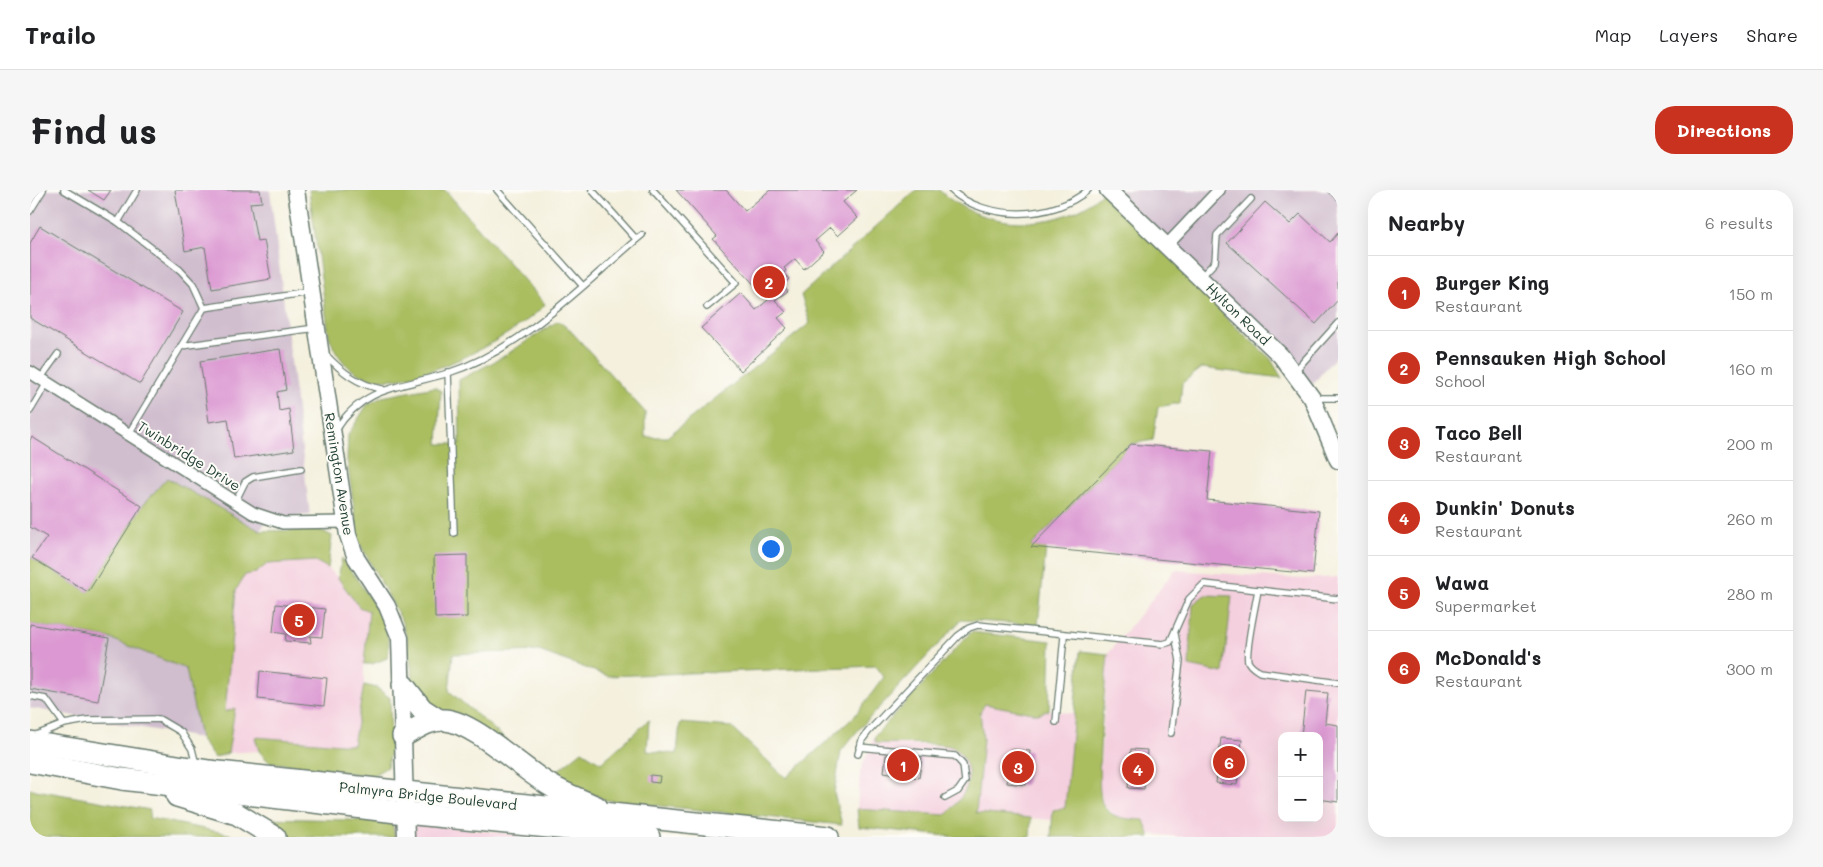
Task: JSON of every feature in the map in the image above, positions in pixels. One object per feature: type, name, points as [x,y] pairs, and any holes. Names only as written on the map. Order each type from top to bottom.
[{"type":"highway","points":[[403,685],[422,709],[439,720],[463,725],[552,787],[618,815]]},
{"type":"highway","points":[[403,736],[424,724],[439,720]]},
{"type":"highway","name":"Palmyra Bridge Boulevard","points":[[30,742],[405,803],[508,827],[598,835],[649,837]]},
{"type":"highway","name":"Palmyra Bridge Boulevard","points":[[30,762],[122,779],[405,803],[618,815],[828,837]]},
{"type":"highway","points":[[122,779],[227,810],[275,837]]},
{"type":"street","name":"Remington Avenue","points":[[296,190],[332,436],[351,547],[387,606],[400,638],[403,685],[406,837]]},
{"type":"street","name":"Hylton Road","points":[[1108,190],[1254,328],[1294,372],[1312,398],[1338,460]]},
{"type":"street","points":[[1167,245],[1219,190]]},
{"type":"street","name":"Twinbridge Drive","points":[[30,372],[235,502],[267,519],[283,523],[346,522]]},
{"type":"lane","points":[[30,211],[43,190]]},
{"type":"lane","points":[[64,190],[118,222],[180,270],[192,284],[204,308]]},
{"type":"lane","points":[[118,222],[137,190]]},
{"type":"lane","points":[[497,190],[582,285]]},
{"type":"lane","points":[[592,190],[636,240]]},
{"type":"lane","points":[[653,190],[736,283],[707,307]]},
{"type":"lane","points":[[950,190],[979,206],[1010,213],[1024,213],[1055,207],[1088,190]]},
{"type":"lane","points":[[1332,190],[1338,196]]},
{"type":"lane","points":[[1201,277],[1215,262],[1217,236],[1251,199]]},
{"type":"lane","points":[[332,436],[341,421],[360,402],[384,389],[448,372],[500,350],[538,323],[642,234]]},
{"type":"lane","points":[[204,308],[310,292]]},
{"type":"lane","points":[[128,435],[204,308]]},
{"type":"lane","points":[[1294,372],[1338,323]]},
{"type":"lane","points":[[181,346],[316,328]]},
{"type":"lane","points":[[319,347],[343,372],[372,387],[384,389]]},
{"type":"lane","points":[[30,411],[58,354]]},
{"type":"lane","points":[[448,372],[454,534]]},
{"type":"lane","points":[[1312,398],[1338,398]]},
{"type":"lane","points":[[235,502],[245,482],[253,478],[302,469]]},
{"type":"lane","points":[[858,754],[859,747],[868,732],[958,636],[969,628],[978,625],[1064,636],[1163,644],[1170,642],[1189,599],[1204,584],[1338,599]]},
{"type":"lane","points":[[1258,590],[1248,661],[1252,667],[1260,672],[1338,684]]},
{"type":"lane","points":[[1171,733],[1180,661],[1175,634]]},
{"type":"lane","points":[[1056,722],[1064,636]]},
{"type":"lane","points":[[30,696],[46,699],[64,724]]},
{"type":"lane","points":[[30,738],[64,724],[120,718],[159,719],[181,732],[192,750],[197,770]]},
{"type":"lane","points":[[859,747],[955,756],[963,765],[965,781],[958,791],[945,798]]},
{"type":"shaded area","points":[[30,190],[270,190],[310,515],[267,519],[186,669],[200,738],[30,708]]},
{"type":"shaded area","points":[[1103,190],[1338,190],[1338,354],[1307,391]]},
{"type":"shaded area","points":[[315,561],[328,568],[338,578],[359,607],[369,611],[364,685],[353,746],[256,737],[259,751],[228,753],[235,709],[225,712],[236,590],[245,575],[256,573],[267,564]]},
{"type":"shaded area","points":[[1175,570],[1301,579],[1338,577],[1338,837],[1181,837],[1150,834],[1144,820],[1116,817],[1103,804],[1099,782],[1108,654]]},
{"type":"shaded area","points":[[985,704],[1038,714],[1049,710],[1074,714],[1065,808],[1053,810],[1052,820],[976,814],[983,739],[980,712]]},
{"type":"shaded area","points":[[874,737],[876,743],[952,747],[961,755],[967,765],[970,777],[967,789],[946,815],[857,809],[860,772]]},
{"type":"shaded area","points":[[392,821],[544,837],[395,837]]},
{"type":"green space","points":[[309,190],[445,190],[545,304],[509,333],[437,369],[412,376],[390,379],[362,376],[344,363],[335,350],[329,336]]},
{"type":"green space","points":[[916,190],[939,190],[954,202],[990,218],[1029,222],[1049,220],[1068,214],[1086,206],[1104,191],[1232,305],[1223,315],[1270,358],[1282,378],[1202,368],[1182,383],[1180,403],[1158,407],[1153,440],[1131,444],[1031,546],[1046,548],[1038,625],[961,620],[859,729],[841,751],[834,793],[842,825],[605,800],[552,775],[582,751],[601,763],[649,720],[647,751],[677,754],[680,723],[731,727],[786,778],[854,717],[884,677],[876,666],[608,676],[539,651],[453,654],[449,691],[523,754],[438,711],[414,685],[407,638],[400,617],[359,542],[347,460],[348,435],[367,405],[382,397],[435,387],[441,391],[438,444],[460,444],[459,380],[501,358],[558,321],[569,329],[645,412],[645,437],[667,437],[810,323],[801,295]]},
{"type":"green space","points":[[167,478],[260,531],[320,530],[332,536],[328,568],[315,561],[267,564],[256,573],[245,575],[236,590],[225,712],[235,708],[228,753],[214,758],[200,738],[186,669],[109,638],[30,624],[30,557],[88,592],[142,506]]},
{"type":"green space","points":[[342,558],[375,607],[387,634],[389,647],[387,658],[372,664],[364,664],[369,611],[359,607],[338,578]]},
{"type":"green space","points":[[1205,595],[1232,596],[1223,673],[1189,666],[1193,604]]},
{"type":"green space","points":[[971,632],[1051,641],[1049,710],[1038,714],[985,704],[980,712],[983,739],[976,813],[1031,818],[1030,837],[957,837],[859,827],[857,809],[946,815],[962,796],[968,782],[967,766],[963,758],[953,748],[931,744],[876,743],[874,737]]},
{"type":"green space","points":[[1080,651],[1108,654],[1099,778],[1100,795],[1103,805],[1111,814],[1116,816],[1144,820],[1150,837],[1051,837],[1053,810],[1065,808]]},
{"type":"green space","points":[[364,685],[377,688],[390,698],[391,747],[387,767],[372,776],[269,762],[259,751],[255,737],[353,745]]},
{"type":"green space","points":[[30,789],[150,810],[149,818],[229,834],[234,837],[30,837]]},
{"type":"green space","points":[[264,818],[392,821],[395,837],[291,837]]},
{"type":"building","points":[[88,190],[111,190],[104,200]]},
{"type":"building","points":[[175,190],[260,190],[262,202],[250,203],[257,241],[264,240],[271,279],[212,289],[205,247],[185,251]]},
{"type":"building","points":[[676,190],[726,190],[745,211],[770,190],[857,190],[843,202],[858,218],[838,236],[830,228],[815,241],[824,251],[804,269],[795,259],[784,268],[786,270],[784,273],[789,279],[783,285],[788,291],[775,300],[786,312],[778,318],[787,328],[741,371],[701,328],[741,293],[756,310],[768,300],[713,239],[717,236]]},
{"type":"building","points":[[1265,202],[1290,224],[1300,214],[1330,242],[1338,233],[1338,300],[1316,324],[1227,243]]},
{"type":"building","points":[[40,226],[183,312],[140,384],[30,318],[30,243]]},
{"type":"building","points":[[280,349],[286,390],[277,392],[279,411],[289,409],[294,450],[234,459],[228,419],[209,422],[200,361]]},
{"type":"building","points":[[32,437],[142,506],[88,592],[32,558],[47,537],[30,527],[30,440]]},
{"type":"building","points":[[1131,444],[1212,451],[1207,500],[1319,511],[1313,574],[1031,547]]},
{"type":"building","points":[[467,555],[467,617],[435,618],[434,556]]},
{"type":"building","points":[[276,604],[325,609],[322,637],[310,636],[311,643],[285,641],[286,634],[273,632]]},
{"type":"building","points":[[30,624],[109,638],[98,701],[30,689]]},
{"type":"building","points":[[260,671],[327,678],[324,706],[258,699]]},
{"type":"building","points":[[1306,691],[1328,693],[1325,723],[1338,725],[1338,802],[1323,800],[1323,732],[1301,732]]},
{"type":"building","points":[[1221,738],[1242,740],[1237,785],[1216,783]]},
{"type":"building","points":[[1010,749],[1030,751],[1026,785],[1007,783]]},
{"type":"building","points":[[1131,749],[1147,750],[1144,789],[1128,788]]},
{"type":"building","points":[[886,755],[922,758],[919,778],[884,772]]},
{"type":"building","points":[[650,775],[660,776],[659,783],[650,782]]},
{"type":"place","name":"Pennsauken High School","points":[[769,282]]},
{"type":"place","name":"Wawa","points":[[299,620]]},
{"type":"place","name":"McDonald's","points":[[1229,762]]},
{"type":"place","name":"Burger King","points":[[903,765]]},
{"type":"place","name":"Taco Bell","points":[[1018,767]]},
{"type":"place","name":"Dunkin' Donuts","points":[[1138,769]]}]
